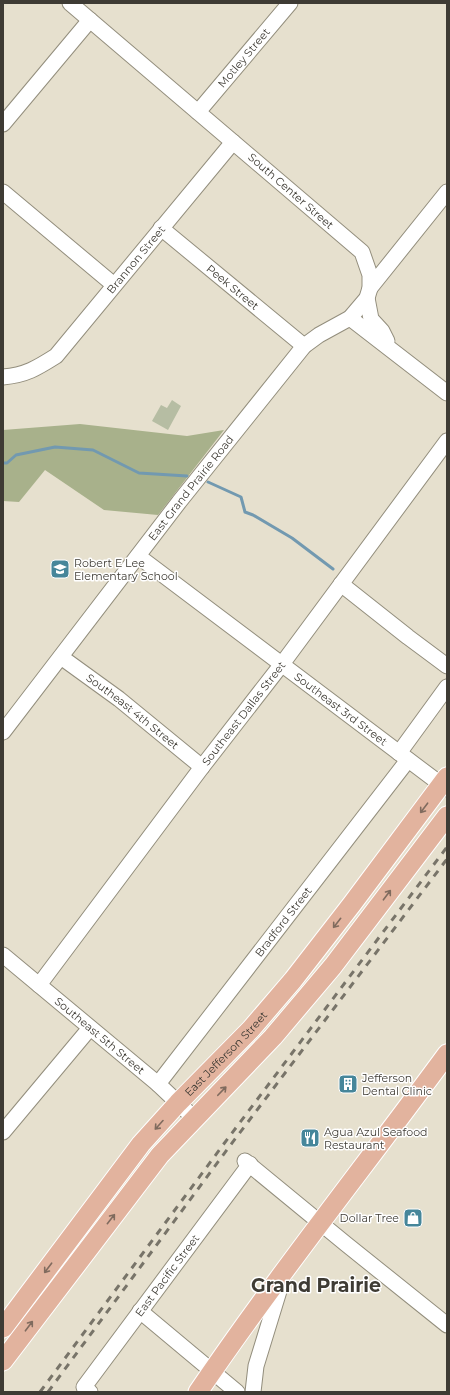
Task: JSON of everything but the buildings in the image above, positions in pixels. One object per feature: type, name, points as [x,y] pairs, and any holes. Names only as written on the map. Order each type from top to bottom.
[{"type":"main road","name":"East Jefferson Street","points":[[3,1328],[141,1144],[178,1103],[251,1029],[305,964],[401,838],[445,784]]},
{"type":"main road","name":"East Jefferson Street","points":[[3,1361],[160,1155],[273,1037],[321,981],[447,816]]},
{"type":"main road","points":[[401,838],[420,852]]},
{"type":"main road","points":[[354,901],[372,915]]},
{"type":"main road","points":[[305,964],[321,981]]},
{"type":"main road","points":[[198,1392],[285,1270],[447,1054]]},
{"type":"main road","points":[[71,1237],[87,1249]]},
{"type":"street","name":"South Center Street","points":[[70,3],[362,252],[370,275],[369,293],[371,319],[382,331],[391,350]]},
{"type":"street","name":"Motley Street","points":[[198,112],[290,3]]},
{"type":"street","points":[[3,124],[90,20]]},
{"type":"street","name":"Brannon Street","points":[[3,376],[13,376],[33,371],[56,356],[233,142]]},
{"type":"street","points":[[3,192],[114,285]]},
{"type":"street","points":[[447,192],[350,318],[447,393]]},
{"type":"street","name":"Peek Street","points":[[161,228],[304,346]]},
{"type":"street","name":"East Grand Prairie Road","points":[[3,732],[188,491],[304,346],[319,335],[350,318]]},
{"type":"street","name":"Southeast Dallas Street","points":[[39,985],[202,767],[282,664],[447,441]]},
{"type":"street","name":"Southeast 3rd Street","points":[[138,556],[403,756],[445,784]]},
{"type":"street","points":[[341,584],[447,666]]},
{"type":"street","name":"Southeast 4th Street","points":[[61,657],[119,699],[202,767]]},
{"type":"street","name":"Bradford Street","points":[[158,1084],[403,756],[447,688]]},
{"type":"street","name":"Southeast 5th Street","points":[[3,955],[158,1084],[195,1119]]},
{"type":"street","points":[[3,1132],[90,1028]]},
{"type":"street","name":"East Pacific Street","points":[[87,1390],[140,1311],[248,1163],[320,1223]]},
{"type":"street","points":[[320,1223],[447,1325]]},
{"type":"street","points":[[253,1392],[256,1366],[285,1270]]},
{"type":"street","points":[[140,1311],[237,1392]]},
{"type":"green space","points":[[172,400],[181,406],[168,430],[152,421],[161,405],[167,408]]},
{"type":"green space","points":[[80,424],[187,436],[224,430],[158,515],[104,510],[45,470],[19,502],[3,501],[3,430]]},
{"type":"waterway","points":[[3,463],[7,463],[16,455],[55,447],[93,450],[139,473],[187,476]]},
{"type":"waterway","points":[[208,482],[241,497],[245,512],[253,515],[292,538],[333,569]]},
{"type":"railway","points":[[40,1392],[447,847]]},
{"type":"railway","points":[[48,1392],[229,1147],[447,859]]},
{"type":"place","name":"Robert E Lee Elementary School","points":[[60,569]]},
{"type":"place","name":"Jefferson Dental Clinic","points":[[348,1084]]},
{"type":"place","name":"Agua Azul Seafood Restaurant","points":[[310,1138]]},
{"type":"place","name":"Dollar Tree","points":[[413,1218]]},
{"type":"district","name":"Grand Prairie","points":[[316,1285]]}]
